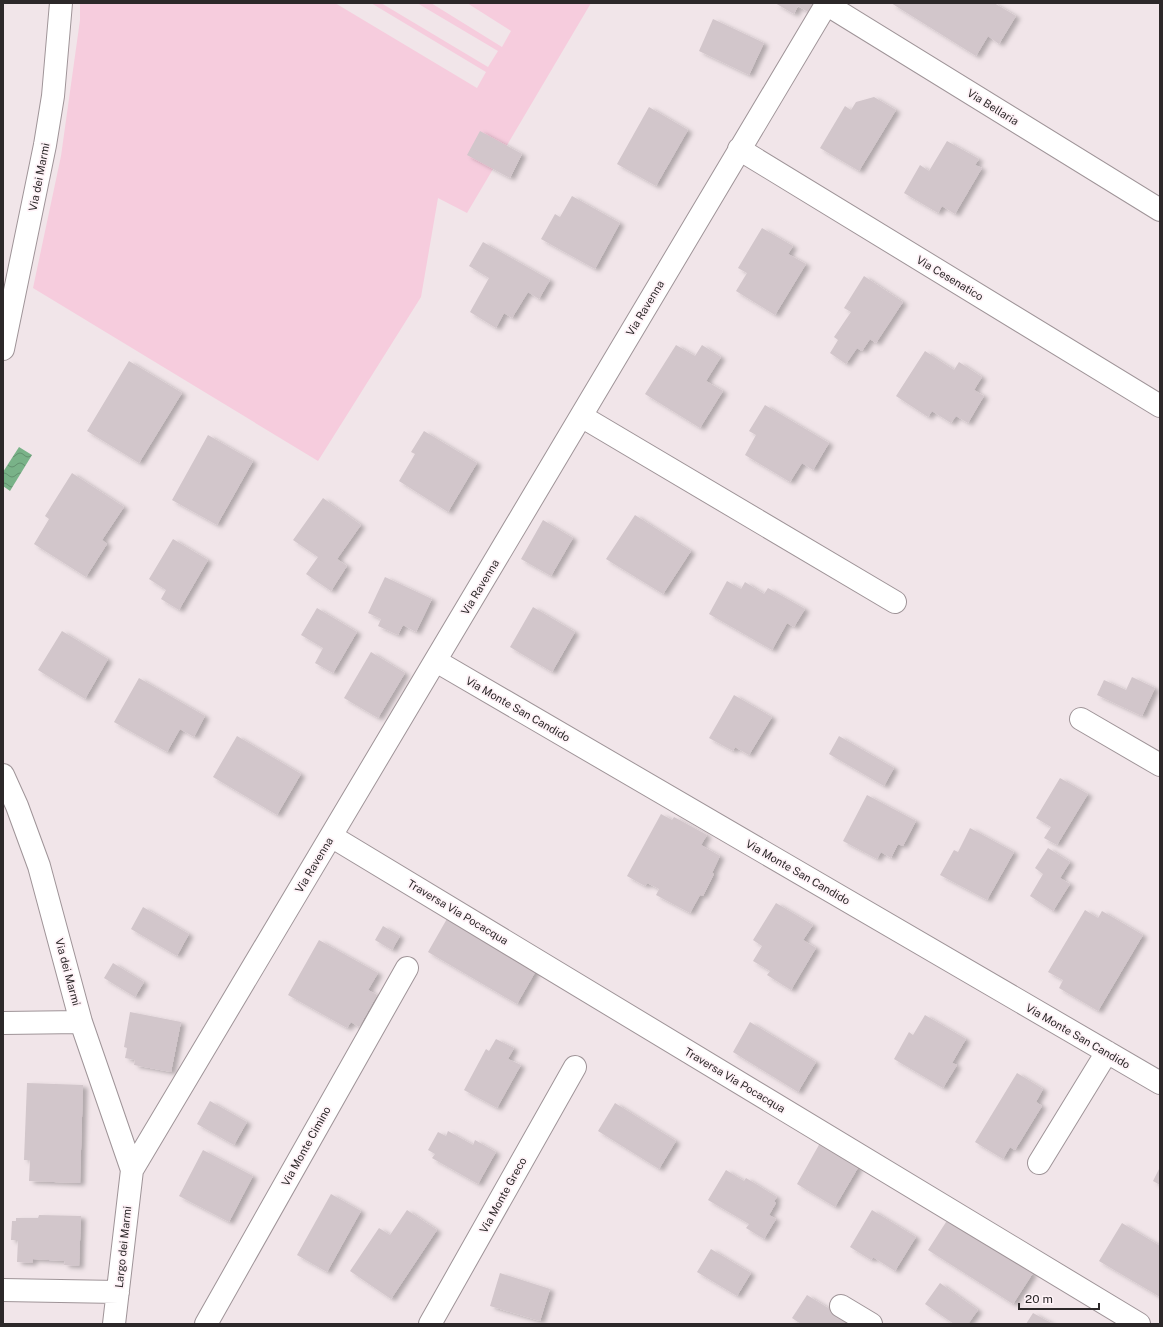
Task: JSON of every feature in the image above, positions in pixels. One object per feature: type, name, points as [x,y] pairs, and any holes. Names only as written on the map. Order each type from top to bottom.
[{"type":"street","name":"Via dei Marmi","points":[[3,349],[45,145],[53,96],[61,3]]},
{"type":"street","name":"Via Ravenna","points":[[132,1170],[740,150],[826,3]]},
{"type":"street","name":"Via Bellaria","points":[[826,3],[1160,210]]},
{"type":"street","name":"Via Cesenatico","points":[[740,150],[1160,406]]},
{"type":"street","points":[[581,416],[895,602]]},
{"type":"street","name":"Via Monte San Candido","points":[[436,661],[1160,1084]]},
{"type":"street","points":[[1081,719],[1160,765]]},
{"type":"street","name":"Via dei Marmi","points":[[3,775],[17,806],[38,866],[81,1022],[132,1170]]},
{"type":"street","name":"Traversa Via Pocacqua","points":[[331,836],[1139,1324]]},
{"type":"street","name":"Via Monte Cimino","points":[[206,1324],[407,968]]},
{"type":"street","points":[[3,1023],[81,1022]]},
{"type":"street","points":[[1039,1163],[1107,1052]]},
{"type":"street","name":"Via Monte Greco","points":[[430,1324],[575,1067]]},
{"type":"street","name":"Largo dei Marmi","points":[[114,1324],[132,1170]]},
{"type":"street","points":[[3,1290],[118,1292]]},
{"type":"street","points":[[841,1306],[871,1324]]},
{"type":"shaded area","points":[[80,3],[335,3],[477,88],[486,72],[371,3],[381,3],[488,67],[498,51],[417,3],[431,3],[502,47],[511,31],[467,3],[591,3],[467,213],[438,198],[421,297],[318,461],[33,288],[61,156],[80,20]]},
{"type":"water","points":[[19,447],[32,455],[10,491],[3,486],[3,472]]},
{"type":"building","points":[[775,3],[813,3],[808,12],[798,6],[794,14]]},
{"type":"building","points":[[891,3],[994,3],[1016,16],[999,44],[988,36],[976,56]]},
{"type":"building","points":[[713,19],[764,43],[749,75],[699,51]]},
{"type":"building","points":[[874,97],[896,110],[859,171],[820,148],[845,106],[851,110],[856,102]]},
{"type":"building","points":[[649,107],[688,130],[656,186],[617,164]]},
{"type":"building","points":[[480,131],[522,154],[510,178],[467,155]]},
{"type":"building","points":[[947,141],[979,159],[975,165],[982,168],[955,214],[942,206],[938,213],[904,193],[920,165],[929,171]]},
{"type":"building","points":[[572,196],[620,223],[595,269],[541,239],[555,214],[560,217]]},
{"type":"building","points":[[762,228],[793,246],[788,254],[806,264],[775,315],[736,291],[747,273],[738,268]]},
{"type":"building","points":[[483,242],[550,280],[539,299],[528,292],[512,318],[504,313],[496,328],[470,312],[489,278],[469,266]]},
{"type":"building","points":[[864,276],[903,302],[876,343],[870,339],[862,351],[857,348],[846,364],[830,353],[838,340],[834,337],[851,312],[844,308]]},
{"type":"building","points":[[676,345],[695,356],[702,345],[721,357],[706,381],[723,391],[700,428],[645,394]]},
{"type":"building","points":[[925,351],[954,370],[959,362],[982,377],[974,390],[984,396],[968,423],[956,416],[951,423],[932,411],[928,417],[896,396]]},
{"type":"building","points":[[129,361],[182,393],[139,463],[87,431]]},
{"type":"building","points":[[765,405],[829,443],[813,470],[802,463],[790,482],[745,455],[756,435],[749,431]]},
{"type":"building","points":[[424,431],[477,463],[448,512],[399,481],[415,454],[411,452]]},
{"type":"building","points":[[208,435],[253,461],[217,525],[172,500]]},
{"type":"building","points":[[72,473],[124,507],[102,540],[107,544],[86,577],[34,544],[49,519],[45,516]]},
{"type":"building","points":[[323,498],[361,525],[337,559],[347,566],[331,591],[306,574],[318,557],[293,540]]},
{"type":"building","points":[[635,515],[691,551],[663,594],[606,559]]},
{"type":"building","points":[[543,520],[573,538],[551,576],[521,559]]},
{"type":"building","points":[[173,539],[208,560],[179,610],[161,599],[166,590],[149,579]]},
{"type":"building","points":[[385,577],[432,599],[416,632],[403,625],[398,635],[378,626],[381,619],[368,613]]},
{"type":"building","points":[[727,581],[741,589],[745,582],[764,594],[768,588],[805,609],[794,627],[787,623],[772,650],[709,614]]},
{"type":"building","points":[[533,607],[575,632],[552,672],[510,647]]},
{"type":"building","points":[[317,608],[357,632],[333,673],[315,663],[323,648],[301,635]]},
{"type":"building","points":[[62,631],[108,659],[85,699],[38,670]]},
{"type":"building","points":[[371,652],[405,673],[378,718],[344,698]]},
{"type":"building","points":[[1132,677],[1155,688],[1142,716],[1097,695],[1104,680],[1126,690]]},
{"type":"building","points":[[139,678],[205,716],[194,737],[180,729],[167,752],[114,722]]},
{"type":"building","points":[[734,695],[772,717],[749,755],[735,747],[733,751],[709,738]]},
{"type":"building","points":[[237,736],[301,774],[277,815],[213,777]]},
{"type":"building","points":[[839,736],[894,768],[884,786],[829,754]]},
{"type":"building","points":[[1060,778],[1088,794],[1057,845],[1044,838],[1051,827],[1036,818]]},
{"type":"building","points":[[867,795],[916,821],[903,846],[898,844],[891,858],[881,852],[877,859],[843,841]]},
{"type":"building","points":[[661,814],[672,820],[674,817],[707,835],[701,845],[720,856],[712,873],[714,874],[703,896],[700,895],[690,913],[656,895],[659,889],[647,883],[645,886],[627,876]]},
{"type":"building","points":[[970,828],[1014,852],[987,900],[940,875],[954,850],[958,852]]},
{"type":"building","points":[[1048,848],[1070,862],[1060,878],[1070,884],[1053,911],[1030,896],[1043,874],[1035,868]]},
{"type":"building","points":[[776,903],[813,925],[803,940],[816,948],[791,990],[767,975],[770,971],[753,961],[762,946],[753,940]]},
{"type":"building","points":[[143,907],[189,934],[177,956],[131,929]]},
{"type":"building","points":[[1085,910],[1098,918],[1102,911],[1143,935],[1098,1011],[1059,988],[1063,980],[1048,972]]},
{"type":"building","points":[[448,917],[537,969],[517,1004],[428,952]]},
{"type":"building","points":[[383,926],[400,936],[392,950],[375,940]]},
{"type":"building","points":[[319,940],[378,973],[368,990],[377,995],[359,1027],[351,1022],[347,1028],[288,995]]},
{"type":"building","points":[[113,963],[144,982],[135,997],[104,978]]},
{"type":"building","points":[[130,1012],[181,1022],[171,1072],[134,1065],[135,1060],[125,1058],[127,1048],[124,1047]]},
{"type":"building","points":[[925,1015],[966,1039],[952,1063],[957,1065],[943,1088],[894,1059],[909,1032],[913,1035]]},
{"type":"building","points":[[750,1022],[816,1062],[798,1092],[733,1052]]},
{"type":"building","points":[[496,1039],[514,1048],[508,1059],[521,1065],[497,1108],[464,1090],[486,1049],[489,1051]]},
{"type":"building","points":[[1017,1073],[1043,1089],[1036,1102],[1042,1106],[1015,1150],[1010,1147],[1003,1159],[975,1142]]},
{"type":"building","points":[[27,1083],[83,1085],[80,1183],[29,1181],[30,1160],[24,1160]]},
{"type":"building","points":[[210,1101],[247,1122],[234,1145],[197,1124]]},
{"type":"building","points":[[615,1103],[676,1141],[659,1169],[598,1131]]},
{"type":"building","points":[[448,1131],[473,1145],[475,1140],[496,1152],[478,1184],[432,1158],[435,1154],[428,1150],[438,1132],[446,1136]]},
{"type":"building","points":[[820,1143],[859,1166],[835,1207],[797,1184]]},
{"type":"building","points":[[203,1150],[253,1176],[229,1222],[179,1196]]},
{"type":"building","points":[[1160,1167],[1160,1185],[1153,1181]]},
{"type":"building","points":[[726,1170],[744,1181],[746,1178],[777,1197],[774,1201],[776,1203],[769,1215],[776,1219],[764,1239],[746,1228],[749,1224],[708,1200]]},
{"type":"building","points":[[331,1194],[361,1211],[327,1272],[297,1255]]},
{"type":"building","points":[[407,1210],[437,1230],[391,1299],[350,1271],[379,1228],[390,1235]]},
{"type":"building","points":[[872,1210],[916,1237],[895,1271],[873,1257],[871,1260],[850,1247]]},
{"type":"building","points":[[39,1215],[81,1216],[79,1266],[64,1265],[65,1261],[33,1259],[32,1263],[17,1262],[18,1240],[11,1240],[12,1221],[16,1221],[16,1218],[38,1218]]},
{"type":"building","points":[[948,1219],[1033,1273],[1013,1304],[928,1250]]},
{"type":"building","points":[[1122,1223],[1160,1246],[1160,1297],[1099,1261]]},
{"type":"building","points":[[711,1249],[751,1273],[737,1296],[697,1272]]},
{"type":"building","points":[[500,1273],[550,1289],[540,1321],[490,1306]]},
{"type":"building","points":[[940,1283],[978,1310],[968,1324],[954,1324],[925,1304]]},
{"type":"building","points":[[807,1295],[854,1324],[801,1324],[792,1318]]},
{"type":"building","points":[[1033,1313],[1053,1324],[1026,1324]]}]
